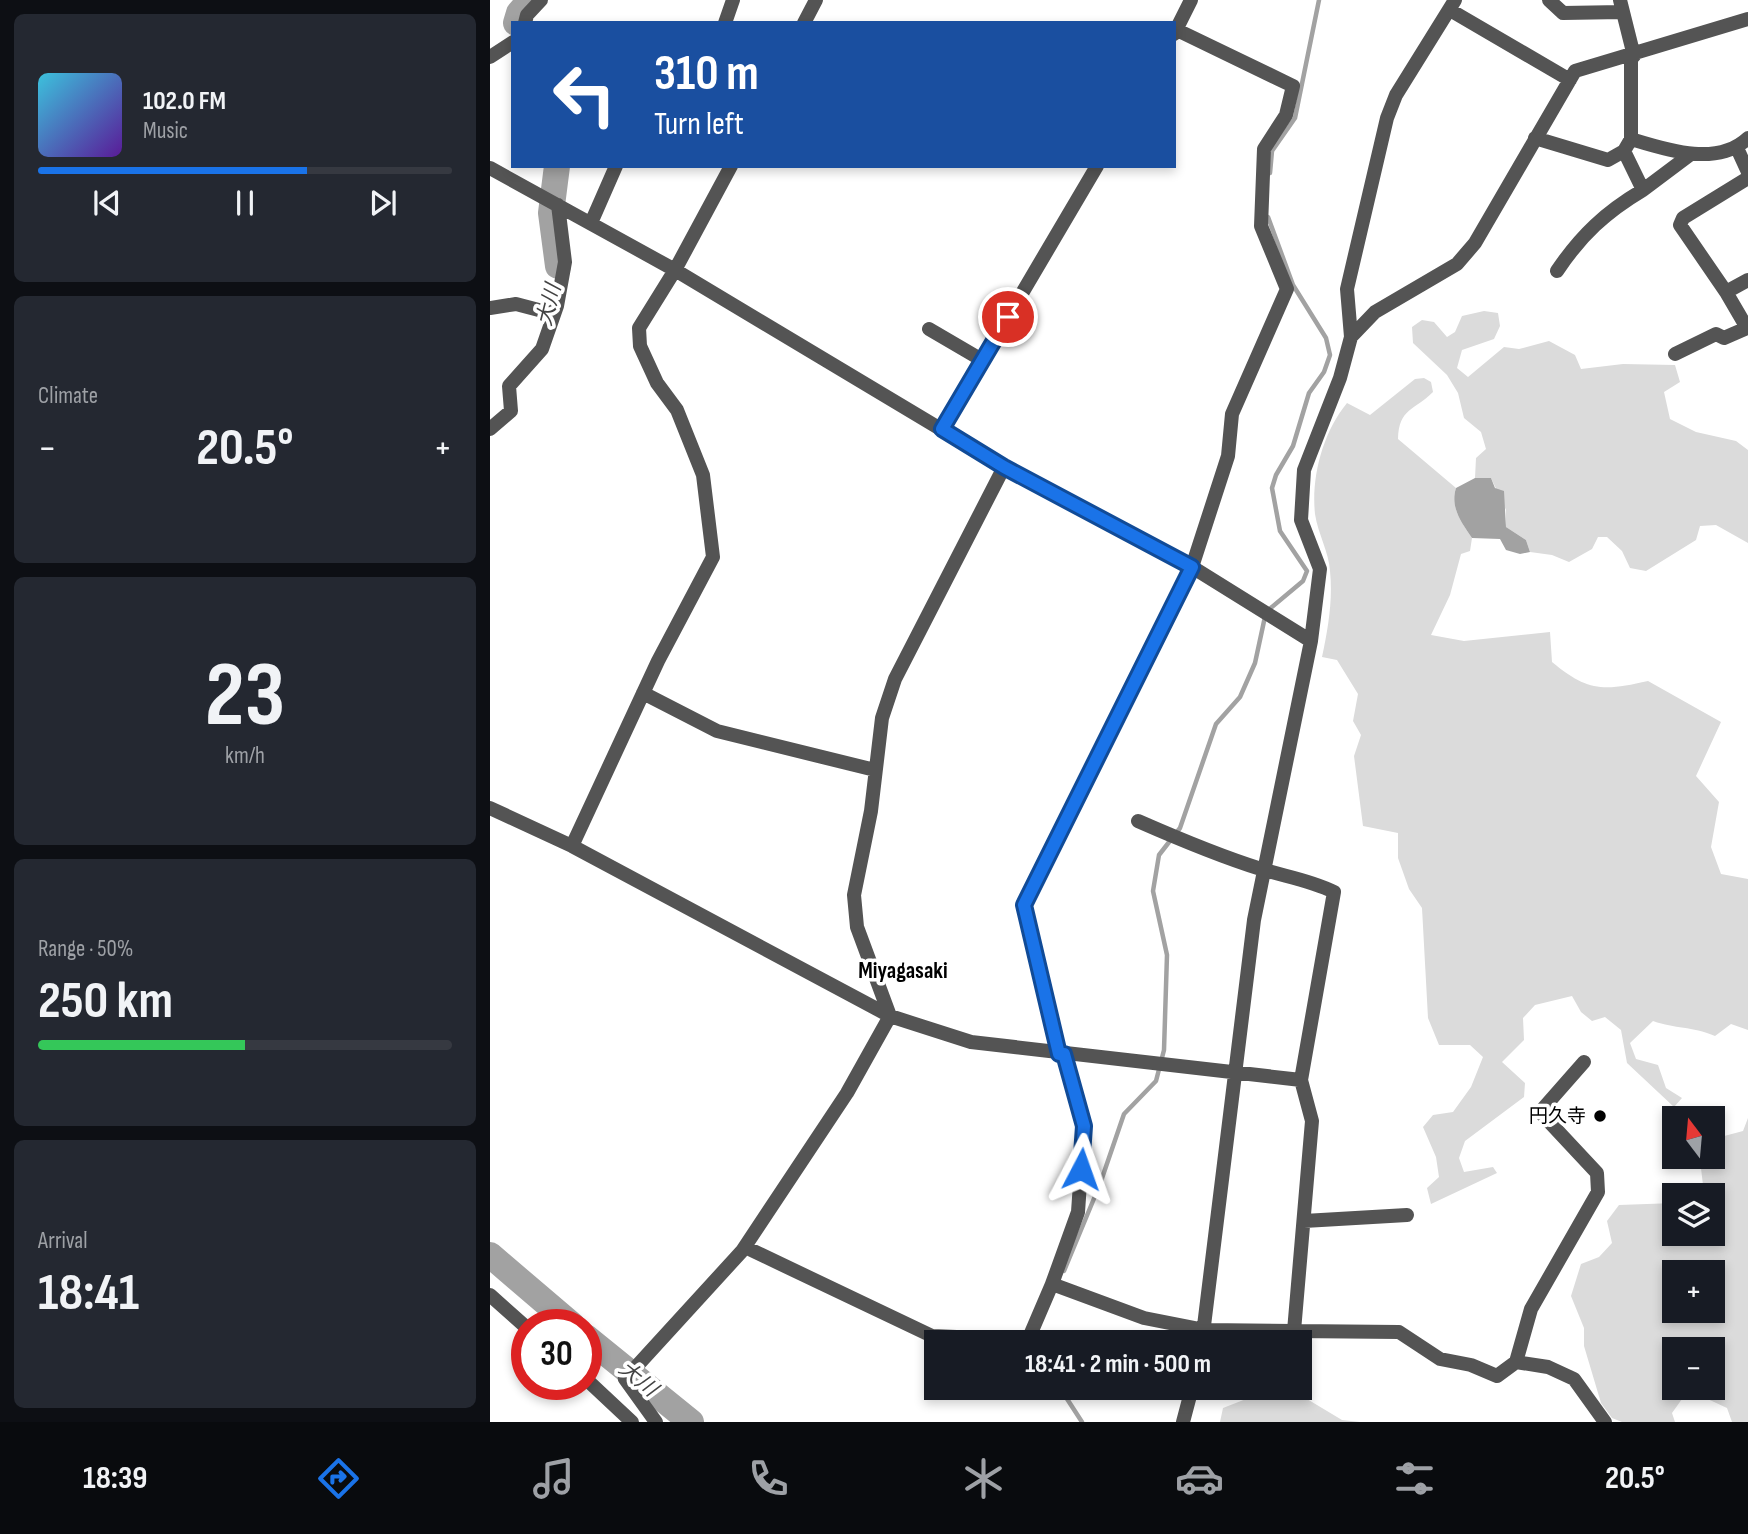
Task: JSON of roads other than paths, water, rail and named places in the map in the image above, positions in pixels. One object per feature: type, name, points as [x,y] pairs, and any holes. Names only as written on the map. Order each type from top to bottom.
[{"type":"street","points":[[526,21],[527,15],[541,0]]},
{"type":"street","points":[[726,21],[733,0]]},
{"type":"street","points":[[805,21],[816,0]]},
{"type":"street","points":[[745,1247],[932,1336],[1028,1340],[1078,1212],[1084,1126],[1061,1054],[1024,905],[1192,567],[1228,456],[1232,414],[1287,289],[1261,226],[1264,149],[1286,114],[1293,86],[1176,32],[1191,0]]},
{"type":"street","points":[[1549,0],[1563,13],[1621,6],[1633,56],[1627,145],[1643,190]]},
{"type":"street","points":[[1205,1330],[1254,920],[1311,641],[1320,569],[1301,520],[1304,470],[1340,378],[1351,337],[1348,289],[1387,118],[1396,95],[1452,5],[1570,80]]},
{"type":"street","points":[[1351,337],[1374,312],[1457,264],[1495,211],[1575,71],[1633,56],[1748,19]]},
{"type":"street","points":[[490,57],[511,43]]},
{"type":"street","points":[[1535,138],[1608,160],[1627,145],[1691,154],[1737,148],[1748,138]]},
{"type":"street","points":[[1737,148],[1748,172]]},
{"type":"street","points":[[1557,271],[1577,242],[1608,211],[1643,190],[1691,154]]},
{"type":"street","points":[[490,164],[676,270],[1004,467],[1192,567],[1311,641]]},
{"type":"street","points":[[591,223],[615,168]]},
{"type":"street","points":[[572,846],[643,693],[713,557],[704,475],[677,410],[657,383],[640,346],[639,328],[676,270],[730,168]]},
{"type":"street","points":[[942,429],[1096,168]]},
{"type":"street","points":[[1675,354],[1716,334],[1724,338],[1746,328],[1726,292],[1680,225],[1683,218],[1748,178]]},
{"type":"street","points":[[490,429],[511,411],[509,386],[542,349],[554,314],[565,262],[558,205]]},
{"type":"street","points":[[1726,292],[1748,280]]},
{"type":"street","points":[[490,308],[516,304],[554,314]]},
{"type":"street","points":[[929,329],[982,360]]},
{"type":"street","points":[[656,1422],[625,1379],[745,1247],[847,1093],[890,1016],[857,927],[854,895],[872,811],[882,718],[895,679],[1004,467]]},
{"type":"street","points":[[643,693],[717,732],[875,770]]},
{"type":"street","points":[[490,808],[572,846],[890,1016],[971,1042],[1301,1080]]},
{"type":"street","points":[[1138,821],[1204,849],[1264,870],[1308,879],[1334,892],[1301,1080],[1312,1121],[1294,1330]]},
{"type":"street","points":[[1312,1331],[1399,1332],[1440,1359],[1471,1365],[1497,1377],[1516,1362],[1531,1309],[1598,1192],[1597,1173],[1540,1112],[1584,1062]]},
{"type":"street","points":[[1304,1221],[1407,1215]]},
{"type":"street","points":[[1052,1284],[1184,1330]]},
{"type":"street","points":[[490,1295],[511,1314]]},
{"type":"street","points":[[1516,1362],[1548,1367],[1574,1379],[1605,1422]]},
{"type":"street","points":[[602,1394],[632,1422]]},
{"type":"street","points":[[1183,1422],[1189,1400]]},
{"type":"waterway","name":"大川","points":[[517,21],[519,13],[530,0]]},
{"type":"waterway","points":[[1270,173],[1272,151],[1295,118],[1319,0]]},
{"type":"waterway","name":"大川","points":[[557,168],[551,213],[558,266]]},
{"type":"waterway","points":[[1064,1271],[1100,1184],[1124,1114],[1156,1081],[1164,1050],[1167,955],[1153,891],[1159,855],[1180,828],[1216,724],[1240,697],[1255,663],[1266,612],[1303,581],[1307,571],[1280,531],[1272,488],[1276,475],[1293,446],[1309,393],[1324,372],[1330,355],[1326,338],[1293,285],[1268,217]]},
{"type":"waterway","name":"大川","points":[[490,1255],[553,1309]]},
{"type":"waterway","name":"大川","points":[[602,1350],[691,1422]]},
{"type":"waterway","points":[[1068,1400],[1082,1422]]},
{"type":"place","name":"円久寺","points":[[1600,1116]]},
{"type":"district","name":"Miyagasaki","points":[[903,971]]}]
